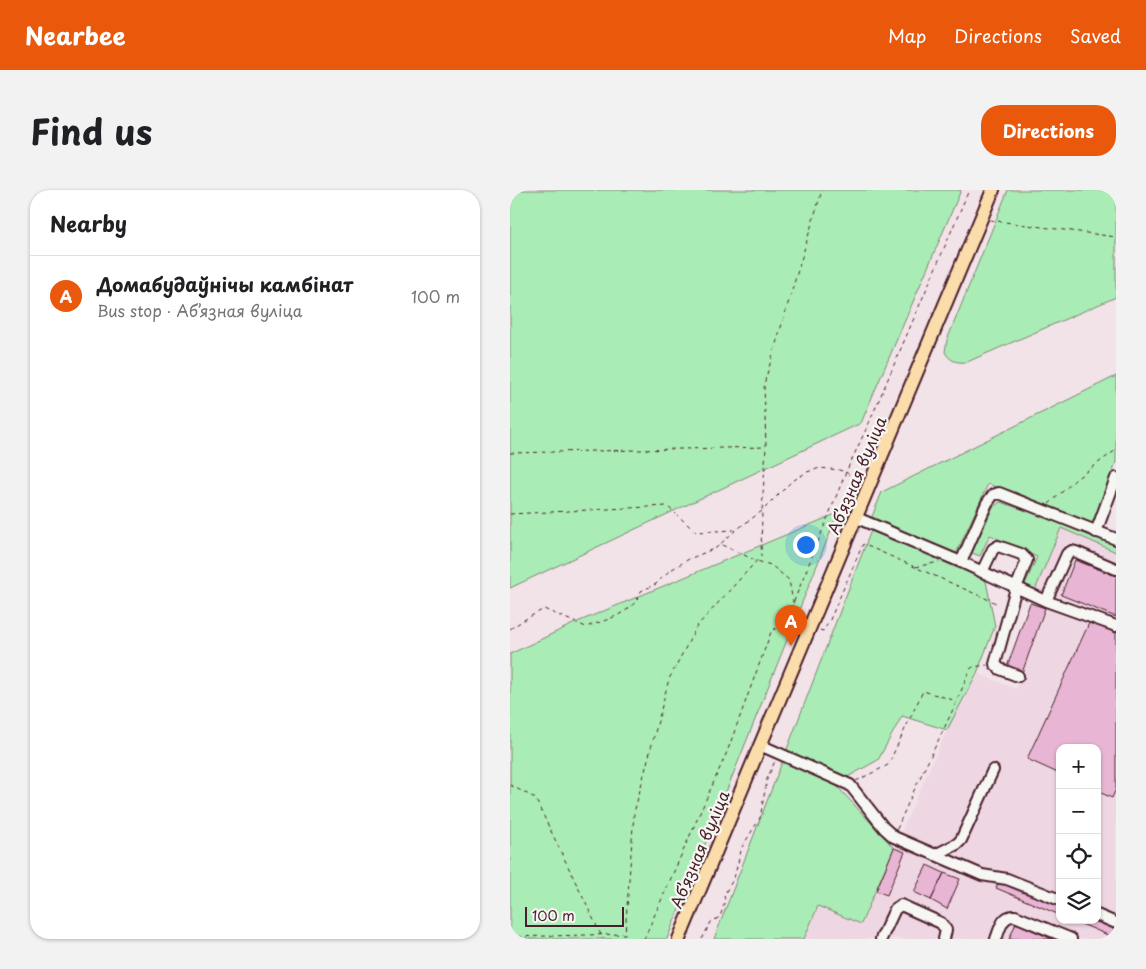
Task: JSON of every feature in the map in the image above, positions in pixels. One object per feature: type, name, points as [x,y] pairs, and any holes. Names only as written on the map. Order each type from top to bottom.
[{"type":"main road","name":"Абʼязная вуліца","points":[[679,939],[994,190]]},
{"type":"lane","points":[[1096,532],[1116,478]]},
{"type":"lane","points":[[961,562],[987,503],[993,495],[999,493],[1116,539]]},
{"type":"lane","points":[[857,518],[961,562],[1046,601],[1116,626]]},
{"type":"lane","points":[[982,572],[995,547],[1002,546],[1021,554],[1026,560],[1016,588],[996,664],[1000,669],[1018,676]]},
{"type":"lane","points":[[1046,601],[1069,552],[1076,552],[1116,569]]},
{"type":"lane","points":[[760,745],[850,785],[884,828],[894,837],[982,875],[1007,879],[1056,898]]},
{"type":"lane","points":[[935,855],[960,842],[993,770]]},
{"type":"lane","points":[[881,939],[895,909],[901,905],[941,923],[946,930],[944,939]]},
{"type":"lane","points":[[996,939],[1004,920],[1010,916],[1015,916],[1071,939]]},
{"type":"lane","points":[[1101,916],[1116,922]]},
{"type":"path","points":[[510,937],[625,934],[634,813],[669,679],[697,626],[761,556],[766,447],[764,384],[822,190]]},
{"type":"path","points":[[784,626],[846,472],[969,190]]},
{"type":"path","points":[[982,219],[1116,237]]},
{"type":"path","points":[[510,453],[766,447]]},
{"type":"path","points":[[510,629],[544,609],[586,627],[617,616],[634,603],[639,597],[640,591],[656,584],[669,571],[689,559],[716,548],[762,511],[791,482],[806,472],[820,468],[846,472],[867,492]]},
{"type":"path","points":[[510,514],[667,506],[696,532],[736,530]]},
{"type":"path","points":[[720,544],[757,561],[771,565],[789,580],[793,602],[802,622]]},
{"type":"path","points":[[820,630],[823,631],[828,622],[863,544],[996,603]]},
{"type":"path","points":[[915,567],[939,562]]},
{"type":"path","points":[[784,626],[797,632]]},
{"type":"path","points":[[644,939],[727,752],[771,632],[776,628],[784,626]]},
{"type":"path","points":[[894,837],[913,790],[958,701],[970,669],[996,664]]},
{"type":"path","points":[[850,785],[888,765],[922,691],[958,701]]},
{"type":"path","points":[[702,939],[711,922],[720,917],[725,901],[724,895],[734,878],[742,847],[760,818],[767,779],[778,754]]},
{"type":"path","points":[[510,785],[535,798],[603,939]]},
{"type":"shaded area","points":[[1061,528],[1116,552],[1116,939],[804,939],[818,906],[862,924],[947,730],[977,673],[1016,689],[1022,673],[1007,667],[1030,603]]},
{"type":"green space","points":[[510,190],[961,190],[861,423],[510,588]]},
{"type":"green space","points":[[1008,190],[1116,190],[1116,297],[967,362],[957,362],[949,358],[945,352],[947,340]]},
{"type":"green space","points":[[1116,376],[1116,462],[1094,524],[988,484],[955,556],[872,517],[871,519],[882,492]]},
{"type":"green space","points":[[1000,502],[1046,517],[1116,544],[1116,552],[1061,528],[1033,595],[1023,589],[1037,557],[990,535],[980,556],[972,553],[993,507]]},
{"type":"green space","points":[[838,513],[667,939],[510,939],[510,654],[575,623]]},
{"type":"green space","points":[[872,528],[986,581],[995,626],[977,673],[947,730],[902,716],[878,760],[835,784],[894,848],[861,924],[818,906],[804,939],[714,939]]},
{"type":"building","points":[[1075,560],[1116,576],[1116,617],[1061,595]]},
{"type":"building","points":[[1030,603],[1045,608],[1022,673],[1007,667]]},
{"type":"building","points":[[1090,621],[1116,633],[1116,789],[1112,798],[1101,793],[1101,744],[1056,744],[1056,772],[1027,759]]},
{"type":"building","points":[[894,848],[905,852],[887,895],[876,891]]},
{"type":"building","points":[[927,865],[944,873],[931,900],[914,892]]},
{"type":"building","points":[[944,873],[960,879],[947,909],[931,900]]},
{"type":"building","points":[[1000,879],[1056,902],[1056,913],[996,888]]},
{"type":"building","points":[[1101,922],[1116,928],[1115,938],[1082,924],[1101,924]]},
{"type":"building","points":[[1016,923],[1052,939],[1009,939]]},
{"type":"place","name":"Домабудаўнічы камбінат","points":[[791,646]]}]
